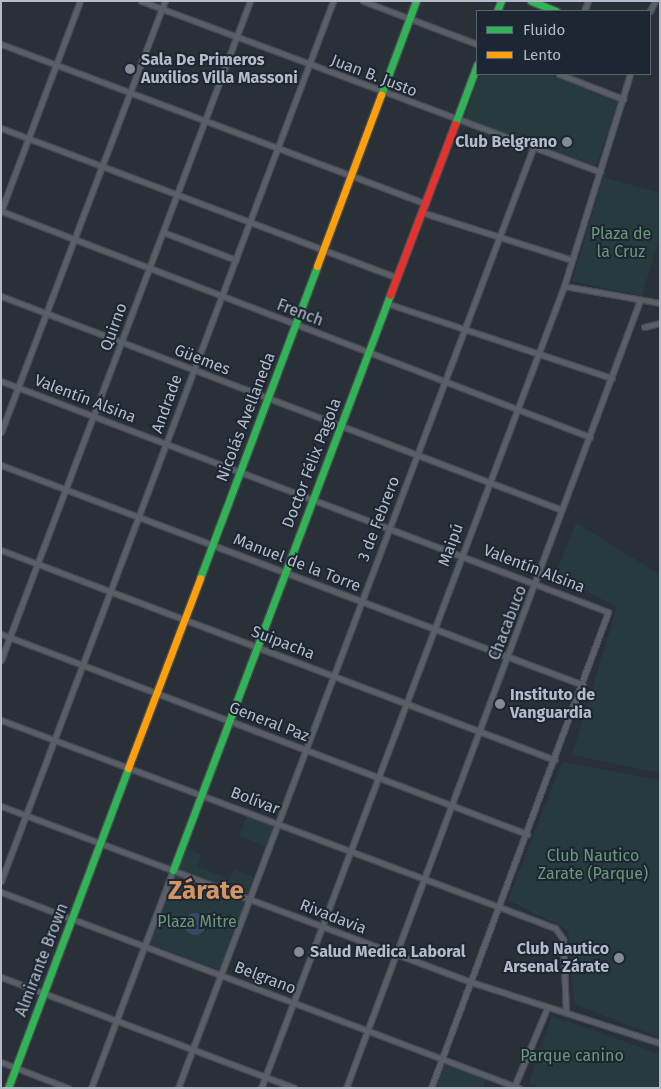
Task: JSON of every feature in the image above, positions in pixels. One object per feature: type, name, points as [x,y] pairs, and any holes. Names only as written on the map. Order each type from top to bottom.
[{"type":"street","points":[[1,211],[80,1]]},
{"type":"street","name":"Juan B. Justo","points":[[141,1],[382,93],[600,172]]},
{"type":"street","points":[[1,432],[165,1]]},
{"type":"street","name":"Quirno","points":[[1,660],[67,490],[250,1]]},
{"type":"street","name":"Andrade","points":[[1,882],[193,370],[311,65],[333,1]]},
{"type":"street","points":[[363,1],[476,44]]},
{"type":"street","name":"Nicolás Avellaneda","points":[[101,843],[416,1]]},
{"type":"street","points":[[531,1],[554,10]]},
{"type":"street","points":[[1,44],[425,203]]},
{"type":"street","name":"Doctor Félix Pagola","points":[[173,870],[476,68]]},
{"type":"street","points":[[563,75],[623,99]]},
{"type":"street","points":[[600,172],[630,75]]},
{"type":"street","points":[[1,128],[396,277]]},
{"type":"street","name":"3 de Febrero","points":[[178,1088],[533,148]]},
{"type":"street","name":"Maipú","points":[[261,1088],[487,482],[564,286],[600,172]]},
{"type":"street","name":"French","points":[[1,211],[590,437]]},
{"type":"street","points":[[421,212],[572,260]]},
{"type":"street","points":[[163,232],[236,260]]},
{"type":"street","points":[[564,286],[660,303]]},
{"type":"street","name":"Güemes","points":[[1,296],[562,510]]},
{"type":"street","name":"Chacabuco","points":[[346,1088],[537,583],[640,300]]},
{"type":"street","points":[[386,303],[612,378]]},
{"type":"street","points":[[644,327],[660,323]]},
{"type":"street","name":"Valentín Alsina","points":[[1,381],[461,554],[608,612],[583,685]]},
{"type":"street","name":"Manuel de la Torre","points":[[1,465],[583,685]]},
{"type":"street","name":"Suipacha","points":[[1,550],[555,760]]},
{"type":"street","name":"General Paz","points":[[1,634],[527,834]]},
{"type":"street","points":[[431,1088],[583,685]]},
{"type":"street","name":"Bolívar","points":[[1,720],[202,794],[560,932],[563,939],[566,1013]]},
{"type":"street","name":"Rivadavia","points":[[1,806],[471,982],[660,1043]]},
{"type":"street","name":"Almirante Brown","points":[[8,1088],[101,843]]},
{"type":"street","points":[[91,1088],[173,870]]},
{"type":"street","name":"Belgrano","points":[[1,892],[516,1087]]},
{"type":"street","points":[[1,977],[294,1088]]},
{"type":"street","points":[[516,1087],[547,1008]]},
{"type":"street","points":[[1,1062],[68,1088]]},
{"type":"green space","name":"Club Belgrano","points":[[480,75],[552,75],[620,100],[596,166],[464,118]]},
{"type":"green space","name":"Plaza de la Cruz","points":[[603,177],[660,193],[660,236],[642,296],[572,281]]},
{"type":"green space","points":[[576,523],[660,575],[660,773],[572,755],[617,607],[555,575]]},
{"type":"green space","name":"Club Nautico Zarate (Parque)","points":[[562,762],[660,780],[660,1038],[574,1004],[568,930],[508,900]]},
{"type":"green space","points":[[249,813],[276,824],[267,847],[239,836]]},
{"type":"green space","points":[[185,848],[201,855],[198,867],[230,879],[234,869],[253,877],[248,896],[177,870]]},
{"type":"green space","name":"Plaza Mitre","points":[[175,874],[246,900],[219,970],[149,944]]},
{"type":"green space","name":"Parque canino","points":[[552,1016],[660,1054],[660,1088],[541,1088],[529,1083]]},
{"type":"green space","points":[[444,1061],[487,1077],[483,1088],[434,1088]]},
{"type":"water","points":[[195,913],[203,916],[206,924],[203,932],[195,935],[187,932],[184,924],[187,916]]},
{"type":"traffic: fast","points":[[381,95],[416,1]]},
{"type":"traffic: fast","points":[[497,10],[501,1]]},
{"type":"traffic: fast","points":[[531,1],[554,10]]},
{"type":"traffic: fast","points":[[455,124],[476,68]]},
{"type":"traffic: fast","points":[[200,578],[317,266]]},
{"type":"traffic: fast","points":[[173,870],[390,295]]},
{"type":"traffic: fast","points":[[8,1088],[128,768]]},
{"type":"traffic: slow","points":[[317,266],[381,95]]},
{"type":"traffic: slow","points":[[128,768],[200,578]]},
{"type":"traffic: jam","points":[[390,295],[455,124]]},
{"type":"place","name":"Sala De Primeros Auxilios Villa Massoni","points":[[130,69]]},
{"type":"place","name":"Club Belgrano","points":[[567,142]]},
{"type":"place","name":"Instituto de Vanguardia","points":[[500,704]]},
{"type":"place","name":"Salud Medica Laboral","points":[[299,952]]},
{"type":"place","name":"Club Nautico Arsenal Zárate","points":[[619,958]]},
{"type":"district","name":"Zárate","points":[[206,891]]}]
